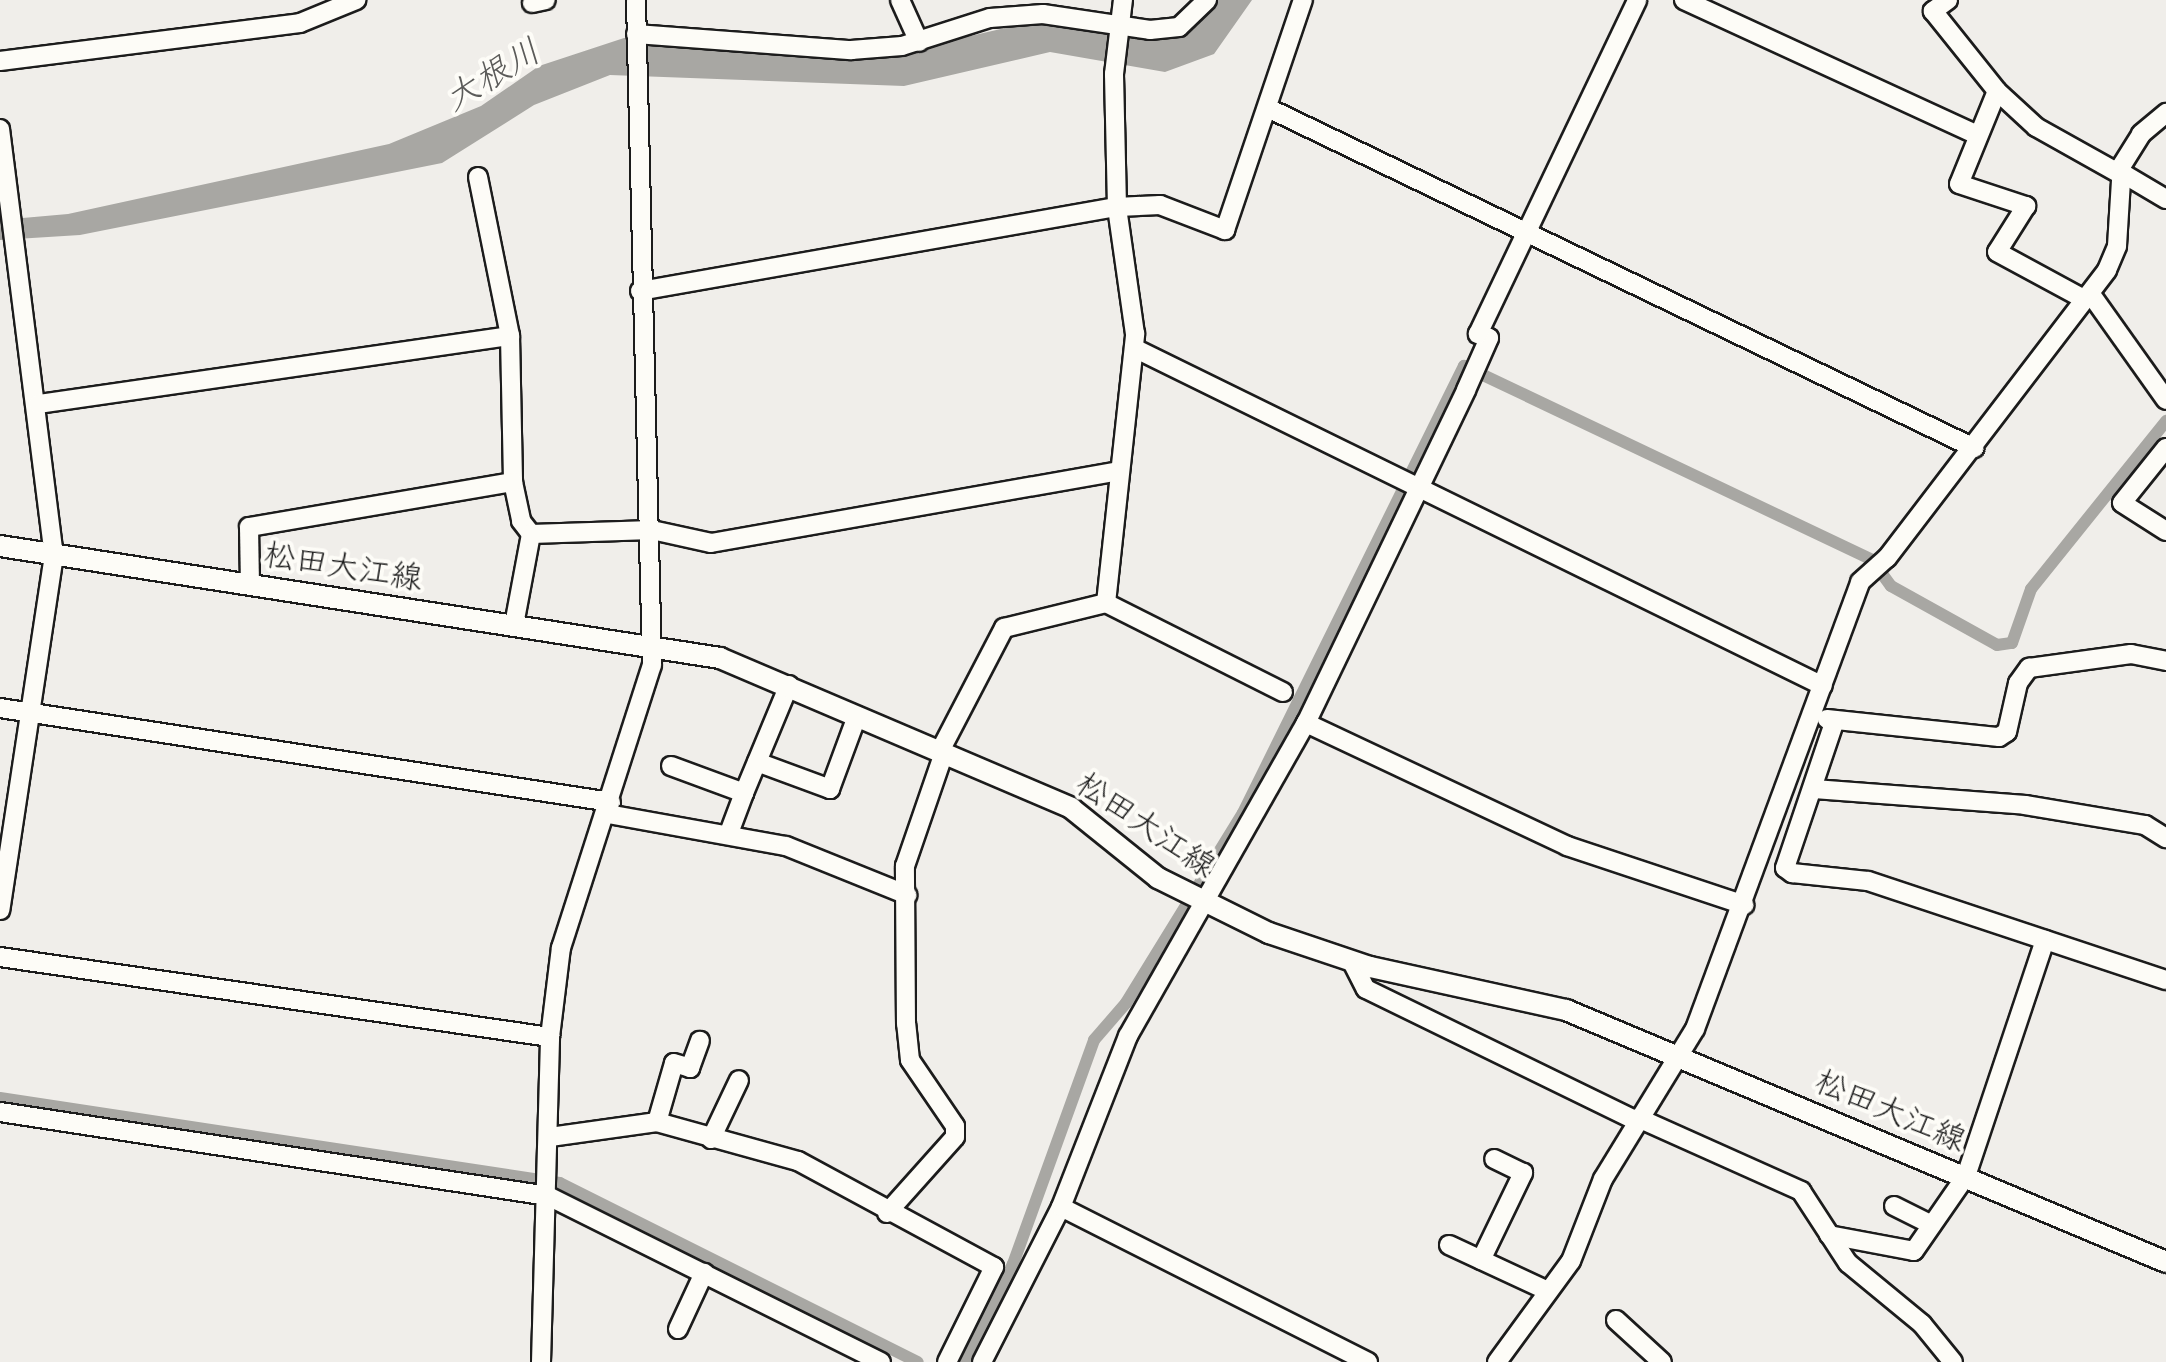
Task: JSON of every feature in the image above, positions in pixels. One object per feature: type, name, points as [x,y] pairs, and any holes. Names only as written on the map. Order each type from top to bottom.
[{"type":"main road","name":"松田大江線","points":[[0,546],[720,658],[1070,808],[1199,899],[1352,962],[1566,1010],[2166,1262]]},
{"type":"street","points":[[0,62],[300,23],[356,0]]},
{"type":"street","points":[[541,1362],[550,1037],[562,948],[635,730],[652,647],[652,530],[640,291],[636,0]]},
{"type":"street","points":[[900,0],[918,42]]},
{"type":"street","points":[[1106,603],[1134,348],[1117,207],[1114,74],[1123,0]]},
{"type":"street","points":[[636,34],[851,50],[918,42],[990,18],[1043,14],[1120,27],[1179,27],[1207,0]]},
{"type":"street","points":[[640,291],[1117,207],[1160,205],[1225,230],[1303,0]]},
{"type":"street","points":[[982,1362],[1061,1206],[1116,1058],[1199,899],[1306,723],[1412,482],[1466,390],[1489,338],[1478,334],[1637,0]]},
{"type":"street","points":[[1684,0],[1978,135]]},
{"type":"street","points":[[1948,0],[1933,11],[1997,91],[2036,127],[2166,199]]},
{"type":"street","points":[[1997,91],[1959,184],[2026,206],[1997,252],[2088,296],[2166,400]]},
{"type":"street","points":[[1268,108],[1974,448]]},
{"type":"street","points":[[1497,1362],[1585,1236],[1603,1179],[1682,1056],[1744,905],[1860,582],[1887,558],[2088,296],[2117,246],[2122,174],[2141,134],[2166,112]]},
{"type":"street","points":[[0,129],[13,254],[38,404],[54,555],[0,910]]},
{"type":"street","points":[[478,177],[510,336],[513,482],[521,521],[531,534],[514,625]]},
{"type":"street","points":[[38,404],[510,336]]},
{"type":"street","points":[[1134,348],[1370,458],[1823,686]]},
{"type":"street","points":[[2166,448],[2122,503],[2166,531]]},
{"type":"street","points":[[531,534],[652,530],[711,543],[1119,470]]},
{"type":"street","points":[[250,584],[249,527],[513,482]]},
{"type":"street","points":[[887,1213],[954,1137],[955,1126],[910,1060],[905,866],[942,752],[1004,628],[1106,603],[1283,692]]},
{"type":"street","points":[[1811,718],[2000,737],[2007,732],[2018,683],[2029,668],[2130,654],[2166,661]]},
{"type":"street","points":[[730,833],[789,686]]},
{"type":"street","points":[[0,708],[609,808],[786,846],[907,894]]},
{"type":"street","points":[[757,762],[830,789],[857,716]]},
{"type":"street","points":[[1834,720],[1785,868],[1792,873],[1868,881],[2166,980]]},
{"type":"street","points":[[1306,723],[1566,846],[1744,905]]},
{"type":"street","points":[[672,766],[744,793]]},
{"type":"street","points":[[1814,789],[2025,805],[2145,825],[2166,838]]},
{"type":"street","points":[[1829,1236],[1914,1251],[1966,1176],[2045,940]]},
{"type":"street","points":[[0,957],[550,1037]]},
{"type":"street","points":[[1352,962],[1366,989],[1638,1120],[1801,1190],[1848,1263],[1922,1324],[1953,1362]]},
{"type":"street","points":[[657,1122],[674,1063],[690,1068],[700,1041]]},
{"type":"street","points":[[712,1138],[739,1080]]},
{"type":"street","points":[[0,1112],[548,1193],[881,1362]]},
{"type":"street","points":[[550,1138],[657,1122],[798,1162],[887,1213],[994,1266],[947,1362]]},
{"type":"street","points":[[1481,1260],[1522,1173],[1494,1159]]},
{"type":"street","points":[[1061,1206],[1368,1362]]},
{"type":"street","points":[[1894,1206],[1932,1225]]},
{"type":"street","points":[[1448,1245],[1546,1290]]},
{"type":"street","points":[[678,1329],[704,1274]]},
{"type":"street","points":[[1616,1320],[1662,1362]]},
{"type":"shaded area","name":"大根川","points":[[1217,0],[1252,0],[1214,54],[1165,72],[1050,52],[904,86],[610,75],[534,105],[442,163],[80,235],[0,240],[0,220],[68,214],[389,144],[481,106],[539,66],[624,38],[875,58],[1035,21],[1162,39],[1197,26]]},
{"type":"waterway","points":[[966,1362],[1013,1264],[1094,1040],[1126,1003],[1243,813],[1464,366],[1872,560],[1891,586],[1997,645],[2012,643],[2031,589],[2166,421]]},
{"type":"waterway","points":[[0,1098],[560,1183],[918,1362]]}]
